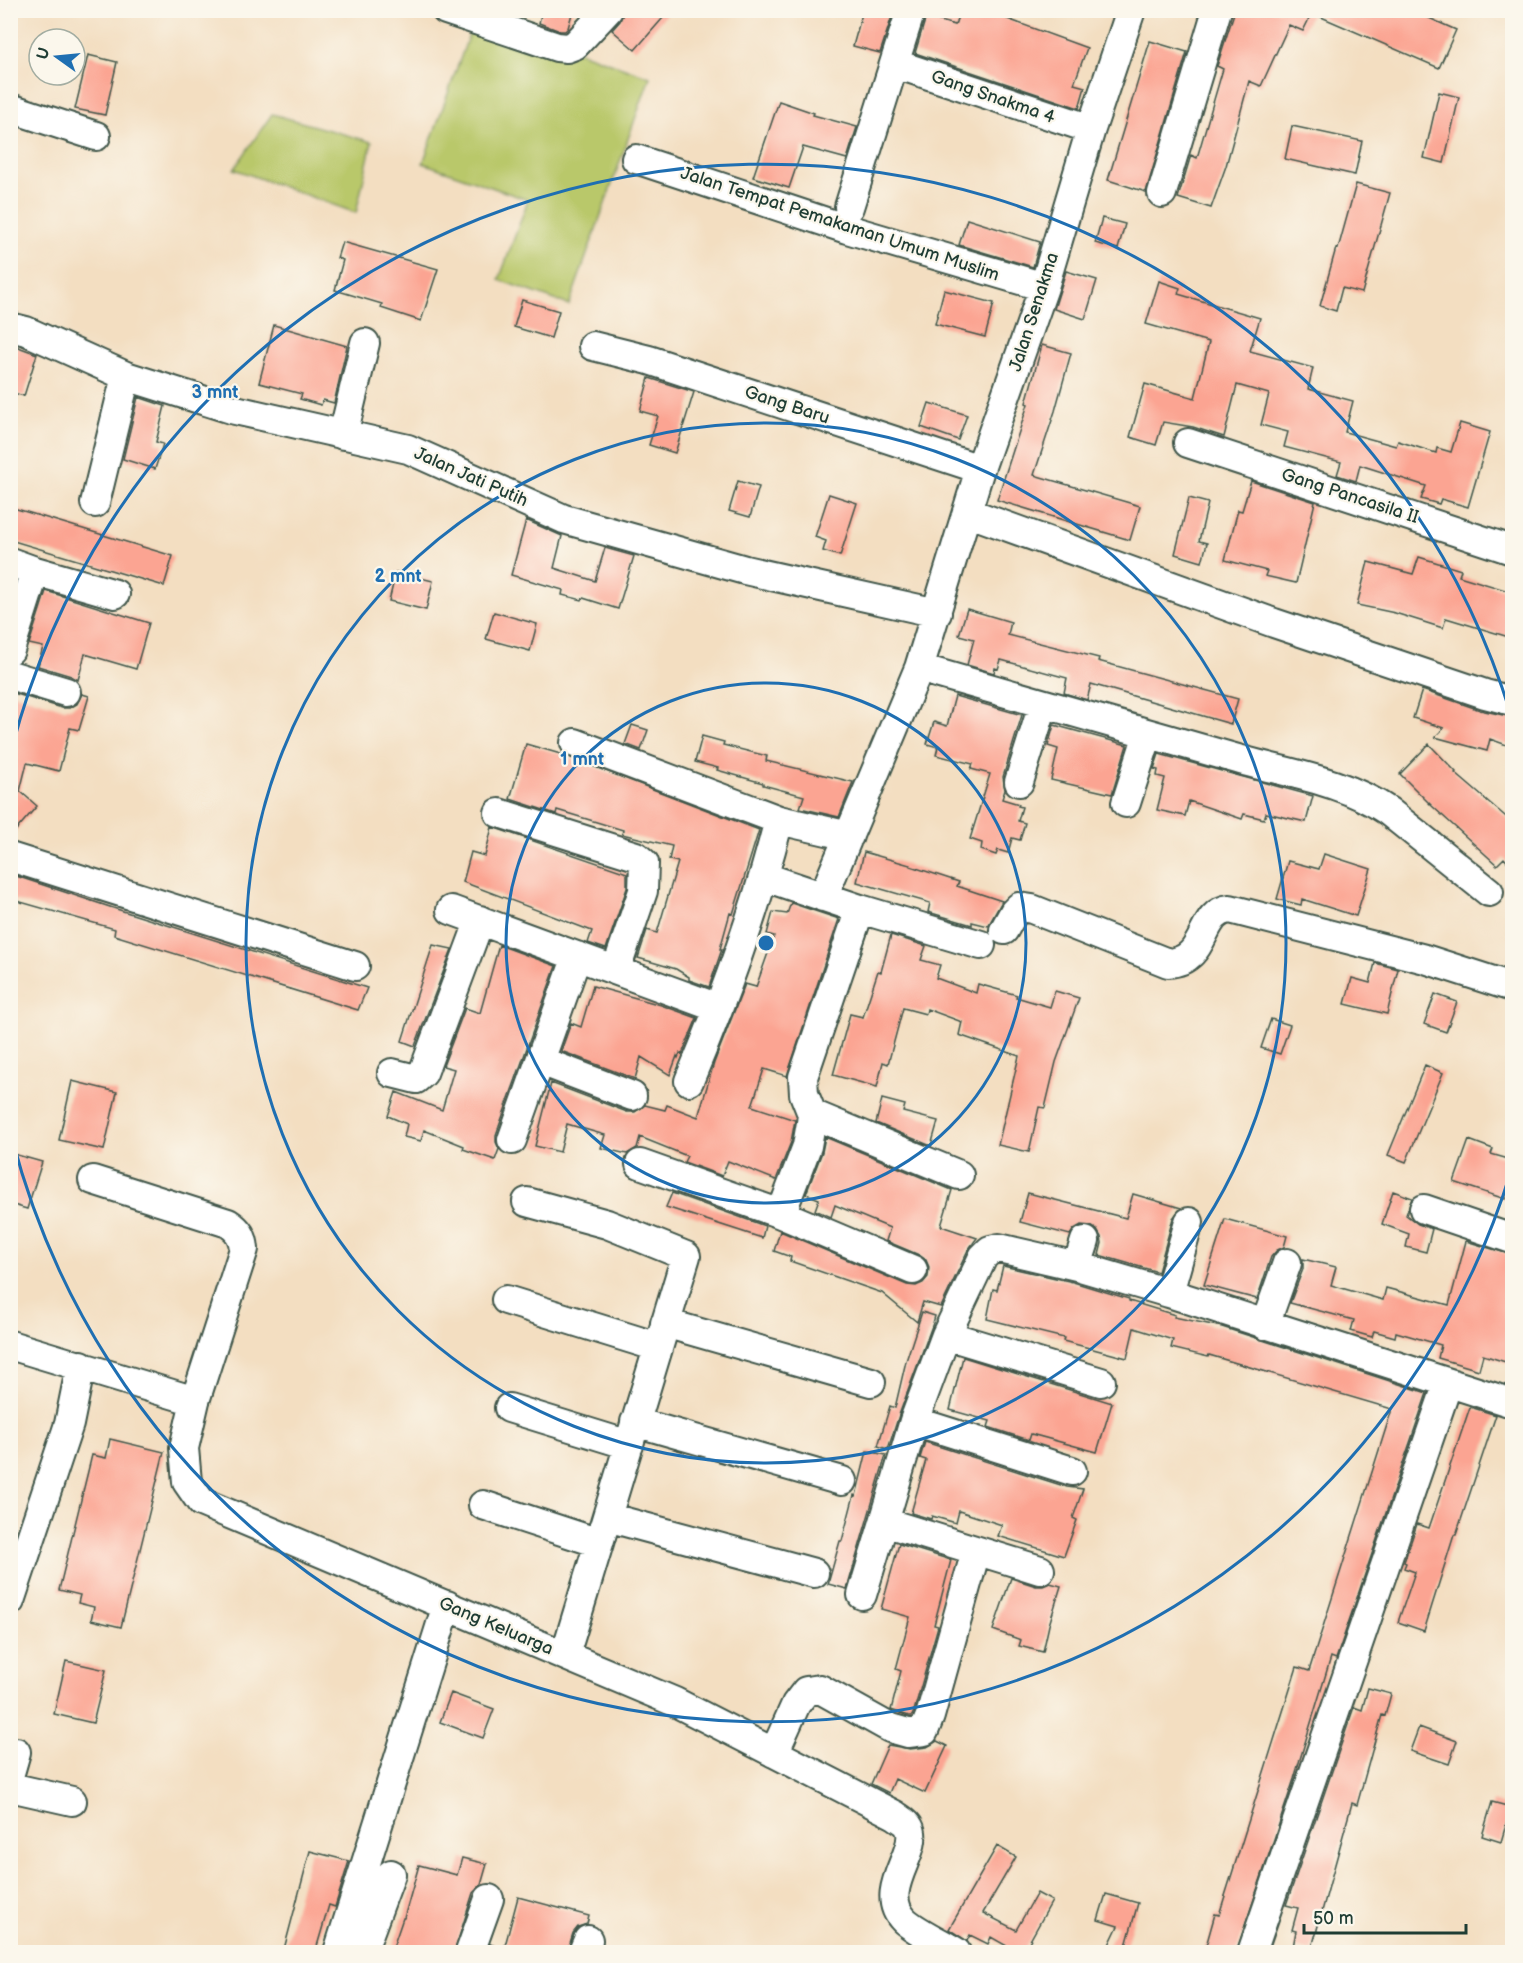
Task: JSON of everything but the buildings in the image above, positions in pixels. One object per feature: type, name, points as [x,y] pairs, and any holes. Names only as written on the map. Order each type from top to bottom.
[{"type":"street","points":[[446,10],[557,47],[567,48],[575,45],[608,10]]},
{"type":"street","points":[[849,207],[896,64],[911,10]]},
{"type":"street","name":"Jalan Senakma","points":[[823,897],[919,668],[938,613],[980,469],[1044,287],[1091,129],[1131,10]]},
{"type":"street","points":[[1162,193],[1218,10]]},
{"type":"street","name":"Gang Snakma 4","points":[[896,64],[1091,129]]},
{"type":"street","points":[[10,108],[96,136]]},
{"type":"street","name":"Jalan Tempat Pemakaman Umum Muslim","points":[[636,159],[847,229],[1044,287]]},
{"type":"street","name":"Jalan Jati Putih","points":[[10,327],[26,331],[126,376],[231,409],[408,449],[564,519],[745,570],[938,613]]},
{"type":"street","points":[[343,435],[365,343]]},
{"type":"street","name":"Gang Baru","points":[[593,346],[649,360],[980,469]]},
{"type":"street","points":[[96,503],[126,376]]},
{"type":"street","name":"Gang Pancasila II","points":[[1188,443],[1512,550]]},
{"type":"street","points":[[967,512],[1274,623],[1512,701]]},
{"type":"street","points":[[10,650],[23,567],[115,594]]},
{"type":"street","points":[[919,668],[1042,705],[1339,786],[1374,801],[1489,892]]},
{"type":"street","points":[[10,675],[66,692]]},
{"type":"street","points":[[1019,782],[1042,705]]},
{"type":"street","points":[[1126,803],[1148,734]]},
{"type":"street","points":[[574,743],[779,820],[849,836]]},
{"type":"street","points":[[499,813],[636,856],[644,863],[644,891],[616,970]]},
{"type":"street","points":[[689,1081],[735,967],[765,877],[779,820]]},
{"type":"street","points":[[10,856],[355,966]]},
{"type":"street","points":[[765,877],[860,909],[992,938],[1019,907],[1032,909],[1168,963],[1180,963],[1189,957],[1214,917],[1221,910],[1230,909],[1425,959],[1512,987]]},
{"type":"street","points":[[781,1214],[807,1146],[812,1114],[804,1094],[803,1077],[860,909]]},
{"type":"street","points":[[451,910],[718,1008]]},
{"type":"street","points":[[392,1073],[416,1079],[423,1073],[480,920]]},
{"type":"street","points":[[512,1140],[577,956]]},
{"type":"street","points":[[541,1061],[632,1096]]},
{"type":"street","points":[[812,1114],[959,1175]]},
{"type":"street","points":[[640,1164],[781,1214],[913,1270]]},
{"type":"street","name":"Gang Keluarga","points":[[93,1179],[228,1223],[237,1229],[243,1239],[244,1249],[195,1401],[184,1448],[187,1482],[201,1502],[675,1702],[895,1815],[909,1827],[911,1839],[896,1885],[894,1901],[904,1919],[956,1953]]},
{"type":"street","points":[[527,1202],[607,1224],[686,1256],[565,1655]]},
{"type":"street","points":[[1424,1209],[1512,1239]]},
{"type":"street","points":[[1169,1293],[1189,1222]]},
{"type":"street","points":[[861,1595],[914,1421],[946,1335],[983,1257],[990,1250],[999,1248],[1081,1253],[1169,1293],[1512,1403]]},
{"type":"street","points":[[1266,1325],[1287,1263]]},
{"type":"street","points":[[506,1300],[871,1382]]},
{"type":"street","points":[[946,1335],[1101,1382]]},
{"type":"street","points":[[10,1345],[195,1401]]},
{"type":"street","points":[[10,1601],[69,1424],[81,1365]]},
{"type":"street","points":[[1252,1953],[1448,1383]]},
{"type":"street","points":[[509,1408],[632,1433],[842,1481]]},
{"type":"street","points":[[914,1421],[1072,1471]]},
{"type":"street","points":[[483,1505],[814,1573]]},
{"type":"street","points":[[884,1522],[1040,1570]]},
{"type":"street","points":[[774,1753],[796,1704],[806,1691],[820,1689],[890,1728],[908,1733],[924,1731],[976,1551]]},
{"type":"street","points":[[338,1953],[447,1605]]},
{"type":"street","points":[[10,1787],[72,1801]]},
{"type":"street","points":[[362,1953],[391,1874]]},
{"type":"street","points":[[470,1953],[489,1899]]},
{"type":"green space","points":[[476,15],[650,77],[569,305],[499,280],[528,200],[423,163]]},
{"type":"green space","points":[[272,114],[372,142],[356,213],[234,169]]}]
